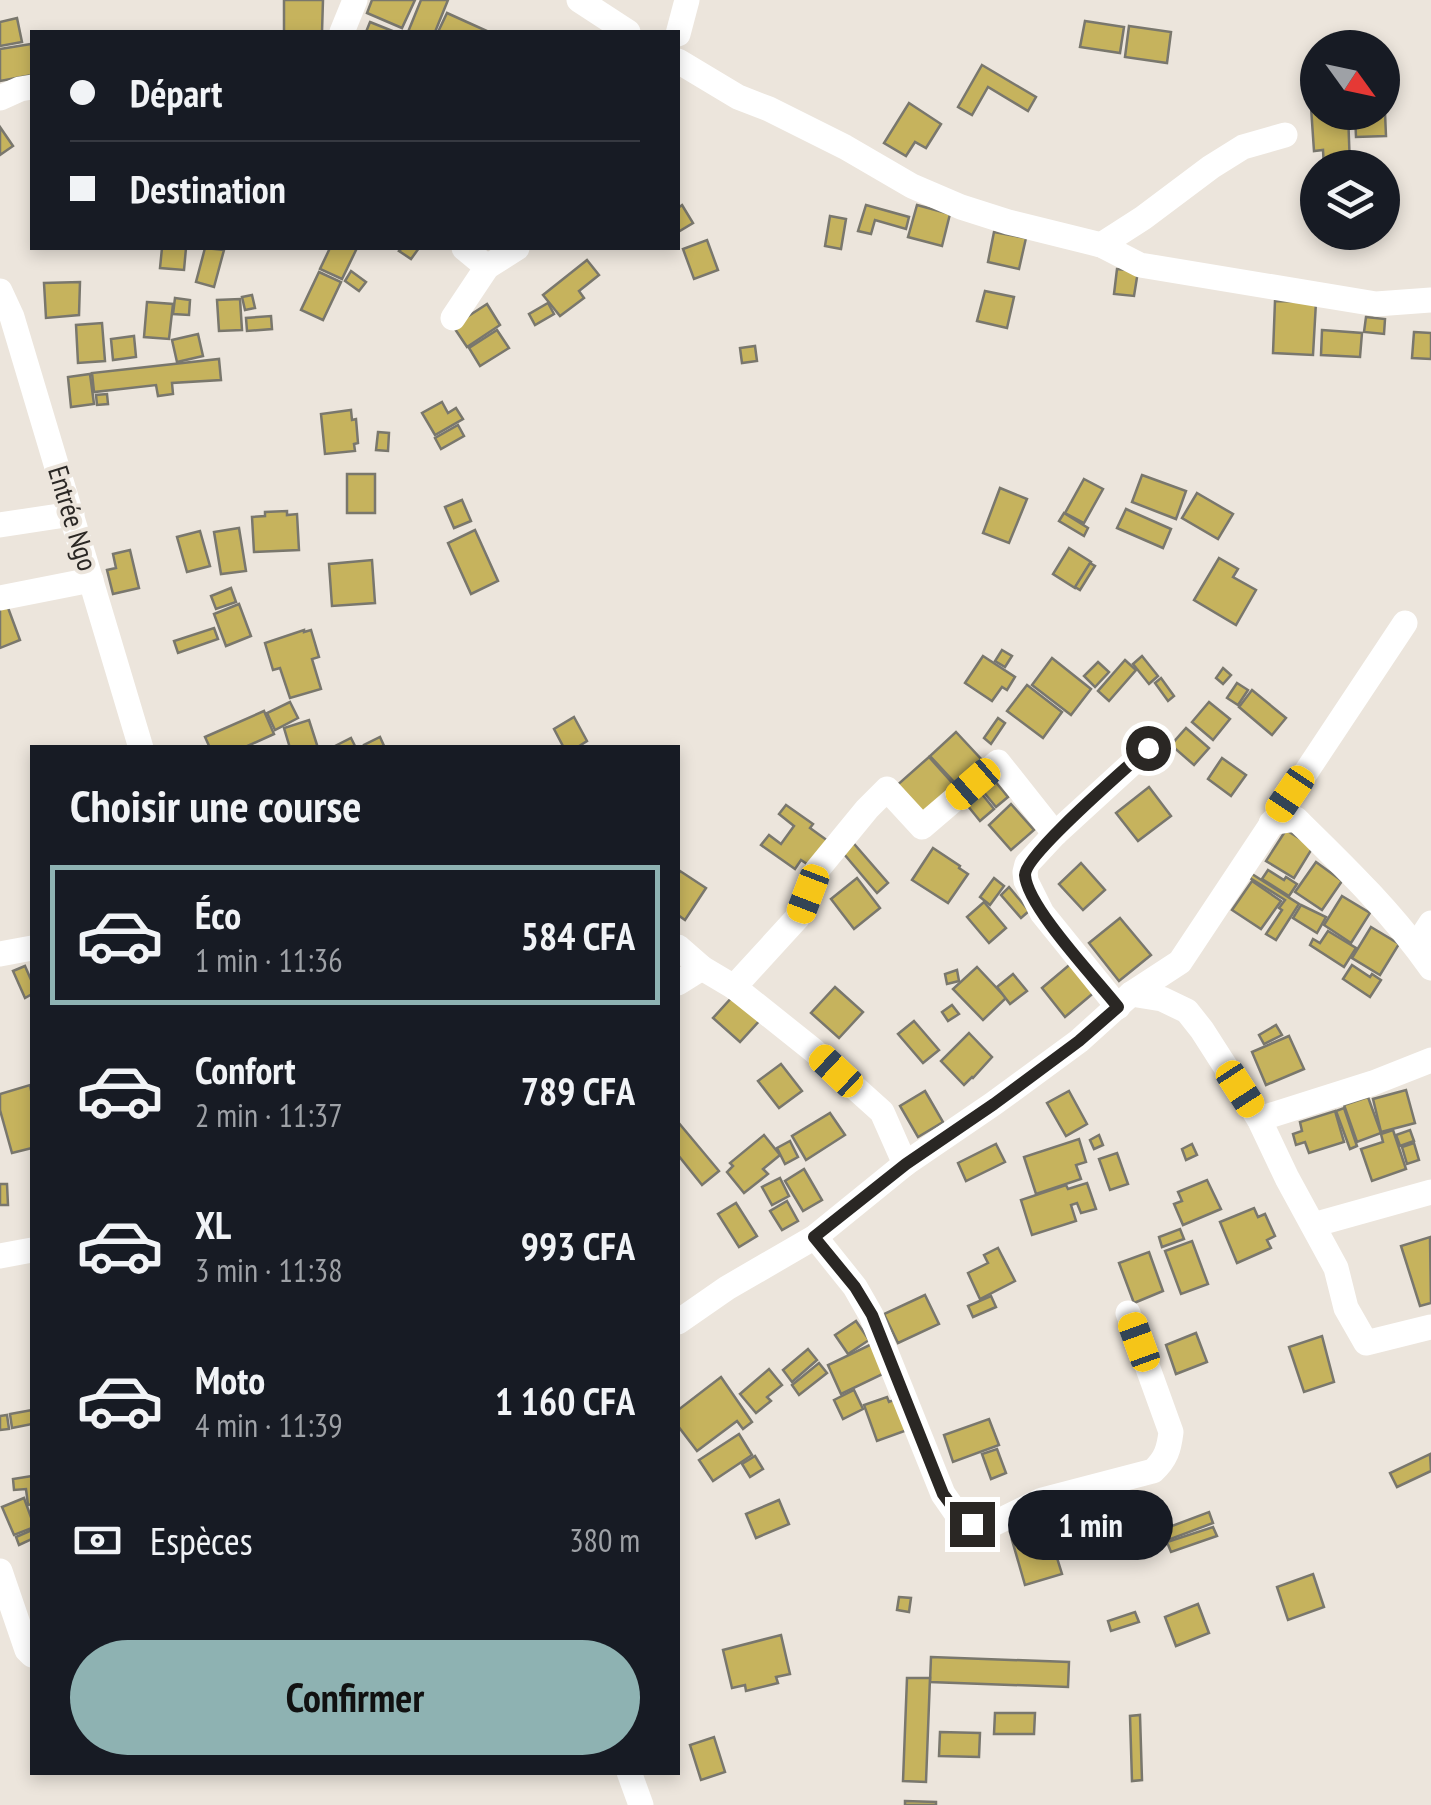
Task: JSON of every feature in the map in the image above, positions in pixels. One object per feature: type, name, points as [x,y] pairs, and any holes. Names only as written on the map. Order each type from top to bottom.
[{"type":"street","points":[[343,30],[355,0]]},
{"type":"street","points":[[580,0],[625,30]]},
{"type":"street","points":[[679,30],[687,0]]},
{"type":"street","points":[[680,62],[738,97],[770,109],[960,208],[1100,245],[1140,265],[1376,304],[1431,300]]},
{"type":"street","points":[[0,98],[30,87]]},
{"type":"street","points":[[1100,245],[1243,147],[1285,136]]},
{"type":"street","points":[[467,250],[487,266]]},
{"type":"street","points":[[453,318],[487,266],[514,250]]},
{"type":"street","name":"Entrée Ngo","points":[[0,290],[12,316],[140,745]]},
{"type":"street","points":[[0,525],[72,514]]},
{"type":"street","points":[[0,598],[91,580]]},
{"type":"street","points":[[680,1321],[814,1237],[906,1164],[994,1104],[1180,962],[1406,623]]},
{"type":"street","points":[[1148,748],[1027,864],[1026,881],[1042,913],[1125,1001],[1162,999],[1187,1011],[1202,1030],[1259,1119],[1336,1268],[1346,1308],[1366,1344],[1431,1327]]},
{"type":"street","points":[[734,987],[798,917],[816,870],[867,808],[887,790],[922,827],[998,762],[1055,834]]},
{"type":"street","points":[[1271,823],[1296,819],[1424,957]]},
{"type":"street","points":[[1424,957],[1431,923]]},
{"type":"street","points":[[0,954],[30,948]]},
{"type":"street","points":[[680,949],[814,1050],[882,1112],[906,1164]]},
{"type":"street","points":[[680,982],[702,968]]},
{"type":"street","points":[[1259,1119],[1431,1060]]},
{"type":"street","points":[[1313,1225],[1431,1192]]},
{"type":"street","points":[[814,1237],[855,1287],[872,1315],[943,1494],[960,1517],[972,1524],[992,1525],[1042,1500],[1153,1470],[1163,1461],[1170,1447],[1170,1432],[1128,1313]]},
{"type":"street","points":[[0,1256],[30,1250]]},
{"type":"street","points":[[0,1571],[30,1653]]},
{"type":"street","points":[[630,1775],[641,1805]]},
{"type":"building","points":[[284,0],[323,0],[322,30],[284,30]]},
{"type":"building","points":[[372,0],[415,0],[402,28],[367,13]]},
{"type":"building","points":[[421,0],[448,0],[436,30],[409,30]]},
{"type":"building","points":[[447,13],[485,30],[439,30]]},
{"type":"building","points":[[17,18],[22,42],[0,46],[0,22]]},
{"type":"building","points":[[1085,21],[1124,27],[1120,53],[1080,47]]},
{"type":"building","points":[[370,22],[390,30],[367,30]]},
{"type":"building","points":[[1129,26],[1171,32],[1167,63],[1125,57]]},
{"type":"building","points":[[30,44],[30,75],[0,81],[0,49]]},
{"type":"building","points":[[982,65],[1036,97],[1028,111],[988,87],[972,115],[958,107]]},
{"type":"building","points":[[909,103],[941,124],[926,148],[915,142],[906,156],[884,143]]},
{"type":"building","points":[[0,127],[13,146],[0,155]]},
{"type":"building","points":[[1313,130],[1349,130],[1349,150],[1314,150]]},
{"type":"building","points":[[1356,130],[1386,130],[1386,136],[1356,137]]},
{"type":"building","points":[[866,205],[909,217],[906,229],[875,220],[871,234],[858,231]]},
{"type":"building","points":[[917,205],[950,214],[942,246],[908,237]]},
{"type":"building","points":[[680,206],[693,223],[680,231]]},
{"type":"building","points":[[830,216],[846,219],[841,249],[825,246]]},
{"type":"building","points":[[994,232],[1026,238],[1019,269],[988,262]]},
{"type":"building","points":[[707,240],[718,270],[694,279],[683,249]]},
{"type":"building","points":[[162,250],[186,250],[184,270],[160,268]]},
{"type":"building","points":[[204,250],[224,250],[214,287],[196,282]]},
{"type":"building","points":[[329,250],[356,250],[342,279],[320,269]]},
{"type":"building","points":[[400,250],[418,250],[411,259]]},
{"type":"building","points":[[587,260],[599,275],[579,291],[584,298],[560,316],[543,295]]},
{"type":"building","points":[[1117,269],[1138,271],[1134,296],[1114,294]]},
{"type":"building","points":[[351,271],[366,282],[359,291],[345,281]]},
{"type":"building","points":[[319,272],[341,282],[323,320],[301,310]]},
{"type":"building","points":[[80,282],[79,315],[46,318],[44,283]]},
{"type":"building","points":[[985,291],[1014,297],[1007,328],[977,321]]},
{"type":"building","points":[[252,295],[255,308],[245,310],[242,297]]},
{"type":"building","points":[[175,298],[190,300],[189,315],[173,314]]},
{"type":"building","points":[[240,299],[242,330],[219,331],[217,300]]},
{"type":"building","points":[[1275,301],[1316,302],[1313,355],[1273,353]]},
{"type":"building","points":[[147,302],[173,304],[169,339],[144,337]]},
{"type":"building","points":[[548,303],[554,314],[535,325],[529,314]]},
{"type":"building","points":[[487,304],[500,325],[467,347],[453,326]]},
{"type":"building","points":[[271,316],[272,329],[247,331],[246,318]]},
{"type":"building","points":[[1366,317],[1385,319],[1384,334],[1364,332]]},
{"type":"building","points":[[102,323],[105,361],[78,363],[76,325]]},
{"type":"building","points":[[497,330],[509,348],[480,366],[469,348]]},
{"type":"building","points":[[1322,330],[1362,333],[1360,357],[1321,355]]},
{"type":"building","points":[[1414,332],[1431,333],[1431,359],[1412,358]]},
{"type":"building","points":[[198,334],[203,356],[177,362],[172,340]]},
{"type":"building","points":[[134,336],[136,357],[113,360],[111,339]]},
{"type":"building","points":[[755,346],[757,361],[742,363],[740,348]]},
{"type":"building","points":[[219,359],[221,380],[172,383],[173,394],[158,396],[156,385],[94,392],[92,373]]},
{"type":"building","points":[[90,374],[94,404],[71,407],[68,377]]},
{"type":"building","points":[[107,394],[108,404],[97,405],[96,395]]},
{"type":"building","points":[[442,402],[448,413],[456,408],[463,419],[435,435],[422,413]]},
{"type":"building","points":[[351,410],[352,420],[356,419],[355,451],[325,454],[321,414]]},
{"type":"building","points":[[458,425],[464,436],[441,449],[435,438]]},
{"type":"building","points":[[378,432],[389,433],[388,451],[376,450]]},
{"type":"building","points":[[347,474],[375,474],[375,513],[347,513]]},
{"type":"building","points":[[1142,475],[1186,491],[1176,519],[1132,502]]},
{"type":"building","points":[[1084,479],[1103,489],[1084,523],[1065,513]]},
{"type":"building","points":[[1000,488],[1027,499],[1009,543],[983,533]]},
{"type":"building","points":[[1197,493],[1233,514],[1218,539],[1182,518]]},
{"type":"building","points":[[462,500],[471,521],[454,528],[445,507]]},
{"type":"building","points":[[1126,509],[1171,529],[1163,548],[1117,528]]},
{"type":"building","points":[[287,511],[287,515],[297,514],[299,550],[254,552],[252,517]]},
{"type":"building","points":[[1064,513],[1088,528],[1084,536],[1059,521]]},
{"type":"building","points":[[239,528],[246,571],[221,574],[214,532]]},
{"type":"building","points":[[475,530],[498,581],[471,594],[448,543]]},
{"type":"building","points":[[200,531],[210,566],[187,572],[177,537]]},
{"type":"building","points":[[1069,548],[1091,562],[1075,588],[1053,574]]},
{"type":"building","points":[[130,550],[139,588],[113,594],[107,570],[116,568],[113,554]]},
{"type":"building","points":[[1219,558],[1238,569],[1233,577],[1256,590],[1236,625],[1194,600]]},
{"type":"building","points":[[372,560],[375,603],[332,606],[329,564]]},
{"type":"building","points":[[1090,563],[1095,566],[1080,590],[1075,587]]},
{"type":"building","points":[[231,588],[236,602],[216,609],[211,596]]},
{"type":"building","points":[[239,604],[251,636],[226,646],[214,614]]},
{"type":"building","points":[[7,605],[20,640],[0,648],[0,608]]},
{"type":"building","points":[[214,628],[218,639],[178,653],[174,641]]},
{"type":"building","points":[[311,630],[319,657],[312,659],[321,689],[290,698],[280,668],[273,670],[265,643]]},
{"type":"building","points":[[1002,650],[1012,656],[1005,667],[995,661]]},
{"type":"building","points":[[983,656],[1015,677],[1007,690],[1002,687],[992,701],[965,683]]},
{"type":"building","points":[[1142,656],[1158,676],[1149,684],[1133,664]]},
{"type":"building","points":[[1052,658],[1091,689],[1071,715],[1032,685]]},
{"type":"building","points":[[1125,660],[1136,670],[1109,701],[1098,691]]},
{"type":"building","points":[[1098,662],[1109,672],[1095,687],[1084,676]]},
{"type":"building","points":[[1223,668],[1231,675],[1223,684],[1216,678]]},
{"type":"building","points":[[1161,678],[1174,696],[1168,701],[1155,683]]},
{"type":"building","points":[[1237,683],[1248,690],[1238,705],[1227,698]]},
{"type":"building","points":[[1027,685],[1062,712],[1043,738],[1007,711]]},
{"type":"building","points":[[1252,690],[1286,718],[1272,735],[1239,707]]},
{"type":"building","points":[[290,702],[298,718],[275,730],[267,713]]},
{"type":"building","points":[[1209,702],[1230,719],[1213,740],[1192,722]]},
{"type":"building","points":[[264,711],[274,734],[250,745],[209,745],[205,737]]},
{"type":"building","points":[[574,717],[587,741],[562,745],[554,729]]},
{"type":"building","points":[[998,718],[1005,723],[991,744],[984,738]]},
{"type":"building","points":[[309,720],[317,745],[289,745],[284,728]]},
{"type":"building","points":[[1186,728],[1209,748],[1194,765],[1171,745]]},
{"type":"building","points":[[956,732],[982,760],[956,784],[930,756]]},
{"type":"building","points":[[380,737],[384,745],[364,745]]},
{"type":"building","points":[[929,757],[955,786],[920,816],[895,787]]},
{"type":"building","points":[[1222,758],[1246,775],[1231,796],[1208,779]]},
{"type":"building","points":[[994,780],[1008,797],[996,807],[982,790]]},
{"type":"building","points":[[1149,787],[1171,816],[1138,841],[1116,813]]},
{"type":"building","points":[[977,788],[994,809],[980,821],[963,800]]},
{"type":"building","points":[[1011,804],[1034,830],[1011,850],[989,825]]},
{"type":"building","points":[[786,805],[813,824],[810,828],[828,841],[810,866],[801,860],[795,869],[761,845],[769,835],[781,844],[794,826],[779,814]]},
{"type":"building","points":[[1286,830],[1313,847],[1294,878],[1266,861]]},
{"type":"building","points":[[849,838],[888,883],[877,893],[838,847]]},
{"type":"building","points":[[933,848],[968,874],[948,903],[912,880]]},
{"type":"building","points":[[1316,862],[1342,881],[1322,910],[1295,892]]},
{"type":"building","points":[[1081,863],[1105,890],[1083,910],[1059,884]]},
{"type":"building","points":[[1268,870],[1297,884],[1289,896],[1262,879]]},
{"type":"building","points":[[680,871],[706,888],[685,920],[680,916]]},
{"type":"building","points":[[1252,874],[1299,904],[1276,940],[1266,934],[1285,900],[1250,878]]},
{"type":"building","points":[[857,878],[880,908],[854,929],[831,899]]},
{"type":"building","points":[[994,878],[1004,886],[990,905],[980,897]]},
{"type":"building","points":[[1252,881],[1281,901],[1261,929],[1232,910]]},
{"type":"building","points":[[1009,887],[1029,911],[1021,918],[1001,895]]},
{"type":"building","points":[[1342,896],[1370,913],[1351,943],[1324,925]]},
{"type":"building","points":[[984,902],[1006,928],[989,943],[967,917]]},
{"type":"building","points":[[1301,905],[1326,917],[1317,933],[1293,918]]},
{"type":"building","points":[[1120,918],[1151,955],[1119,981],[1089,943]]},
{"type":"building","points":[[1371,927],[1399,944],[1380,975],[1352,958]]},
{"type":"building","points":[[1328,931],[1356,948],[1344,967],[1310,945],[1313,939],[1320,943]]},
{"type":"building","points":[[1074,961],[1097,990],[1065,1017],[1042,988]]},
{"type":"building","points":[[1352,965],[1381,980],[1370,997],[1343,979]]},
{"type":"building","points":[[25,966],[30,995],[25,998],[13,971]]},
{"type":"building","points":[[977,967],[1006,998],[983,1020],[953,989]]},
{"type":"building","points":[[957,970],[959,981],[947,984],[945,974]]},
{"type":"building","points":[[1013,974],[1027,991],[1010,1004],[997,987]]},
{"type":"building","points":[[835,987],[863,1012],[839,1038],[811,1013]]},
{"type":"building","points":[[734,995],[761,1019],[740,1042],[713,1018]]},
{"type":"building","points":[[952,1005],[959,1014],[948,1021],[942,1012]]},
{"type":"building","points":[[914,1021],[939,1050],[923,1063],[898,1034]]},
{"type":"building","points":[[1276,1025],[1282,1035],[1264,1044],[1259,1035]]},
{"type":"building","points":[[969,1033],[992,1057],[964,1085],[941,1061]]},
{"type":"building","points":[[1289,1036],[1304,1069],[1266,1085],[1252,1052]]},
{"type":"building","points":[[781,1064],[802,1091],[779,1108],[758,1081]]},
{"type":"building","points":[[30,1085],[30,1148],[12,1153],[0,1110],[0,1094]]},
{"type":"building","points":[[1406,1090],[1415,1123],[1381,1132],[1373,1099]]},
{"type":"building","points":[[925,1091],[943,1122],[918,1137],[900,1106]]},
{"type":"building","points":[[1069,1091],[1087,1124],[1066,1136],[1047,1103]]},
{"type":"building","points":[[1368,1097],[1381,1133],[1357,1142],[1344,1105]]},
{"type":"building","points":[[1344,1108],[1357,1146],[1350,1149],[1336,1111]]},
{"type":"building","points":[[1335,1111],[1344,1142],[1309,1153],[1305,1142],[1296,1145],[1293,1134],[1302,1131],[1300,1122]]},
{"type":"building","points":[[830,1113],[845,1135],[806,1160],[792,1136]]},
{"type":"building","points":[[680,1124],[719,1171],[702,1185],[680,1158]]},
{"type":"building","points":[[1393,1130],[1406,1169],[1372,1181],[1361,1149],[1383,1142],[1381,1134]]},
{"type":"building","points":[[1410,1130],[1414,1141],[1400,1146],[1396,1135]]},
{"type":"building","points":[[764,1135],[780,1155],[763,1169],[768,1174],[744,1193],[727,1172],[733,1166],[730,1163]]},
{"type":"building","points":[[1099,1135],[1103,1145],[1094,1149],[1090,1140]]},
{"type":"building","points":[[1079,1139],[1086,1162],[1076,1165],[1081,1179],[1036,1194],[1024,1157]]},
{"type":"building","points":[[790,1141],[798,1157],[785,1164],[777,1148]]},
{"type":"building","points":[[1414,1143],[1419,1160],[1407,1164],[1402,1147]]},
{"type":"building","points":[[996,1144],[1005,1162],[966,1181],[958,1163]]},
{"type":"building","points":[[1192,1144],[1197,1155],[1186,1160],[1182,1149]]},
{"type":"building","points":[[1117,1153],[1128,1184],[1110,1190],[1099,1159]]},
{"type":"building","points":[[804,1169],[822,1200],[803,1211],[785,1181]]},
{"type":"building","points":[[780,1178],[789,1196],[772,1205],[762,1187]]},
{"type":"building","points":[[1207,1180],[1221,1209],[1183,1225],[1174,1204],[1182,1201],[1178,1192]]},
{"type":"building","points":[[1087,1183],[1096,1209],[1081,1213],[1077,1203],[1071,1205],[1076,1221],[1032,1235],[1021,1200],[1066,1185],[1068,1189]]},
{"type":"building","points":[[0,1184],[7,1184],[8,1205],[0,1205]]},
{"type":"building","points":[[787,1201],[798,1221],[782,1230],[770,1211]]},
{"type":"building","points":[[736,1203],[757,1236],[739,1247],[718,1214]]},
{"type":"building","points":[[1254,1208],[1258,1217],[1265,1214],[1275,1236],[1267,1240],[1271,1248],[1237,1263],[1220,1222]]},
{"type":"building","points":[[1180,1229],[1184,1239],[1162,1247],[1159,1237]]},
{"type":"building","points":[[1430,1237],[1431,1303],[1420,1306],[1401,1246]]},
{"type":"building","points":[[1192,1241],[1208,1284],[1181,1294],[1165,1251]]},
{"type":"building","points":[[998,1248],[1015,1281],[980,1299],[968,1273],[988,1263],[984,1255]]},
{"type":"building","points":[[1149,1252],[1163,1291],[1134,1303],[1119,1263]]},
{"type":"building","points":[[925,1295],[939,1324],[898,1343],[884,1314]]},
{"type":"building","points":[[991,1296],[996,1307],[973,1317],[968,1306]]},
{"type":"building","points":[[856,1321],[869,1340],[848,1354],[835,1335]]},
{"type":"building","points":[[1196,1333],[1207,1362],[1176,1374],[1166,1345]]},
{"type":"building","points":[[1322,1336],[1334,1382],[1304,1392],[1289,1347]]},
{"type":"building","points":[[874,1343],[887,1372],[841,1394],[828,1365]]},
{"type":"building","points":[[808,1349],[817,1360],[792,1382],[783,1370]]},
{"type":"building","points":[[819,1363],[827,1373],[799,1395],[792,1385]]},
{"type":"building","points":[[769,1369],[782,1385],[756,1413],[740,1394]]},
{"type":"building","points":[[721,1377],[752,1422],[743,1429],[737,1421],[697,1451],[680,1429],[680,1408]]},
{"type":"building","points":[[854,1390],[863,1409],[843,1419],[834,1400]]},
{"type":"building","points":[[887,1397],[889,1402],[899,1398],[910,1429],[877,1441],[864,1405]]},
{"type":"building","points":[[30,1410],[30,1424],[12,1428],[10,1414]]},
{"type":"building","points":[[7,1415],[9,1429],[0,1430],[0,1416]]},
{"type":"building","points":[[989,1419],[999,1445],[953,1462],[944,1435]]},
{"type":"building","points":[[739,1434],[752,1455],[713,1481],[699,1460]]},
{"type":"building","points":[[997,1449],[1006,1473],[991,1479],[982,1454]]},
{"type":"building","points":[[1430,1454],[1431,1471],[1397,1487],[1390,1473]]},
{"type":"building","points":[[755,1456],[763,1469],[750,1477],[742,1464]]},
{"type":"building","points":[[30,1476],[30,1504],[26,1489],[14,1490],[13,1479]]},
{"type":"building","points":[[1123,1493],[1132,1535],[1105,1542],[1095,1499]]},
{"type":"building","points":[[24,1498],[30,1529],[14,1535],[2,1507]]},
{"type":"building","points":[[779,1500],[789,1524],[756,1538],[746,1514]]},
{"type":"building","points":[[1209,1512],[1213,1523],[1168,1540],[1164,1529]]},
{"type":"building","points":[[1213,1527],[1217,1536],[1171,1552],[1167,1542]]},
{"type":"building","points":[[1048,1529],[1062,1574],[1025,1585],[1012,1540]]},
{"type":"building","points":[[30,1531],[30,1540],[19,1545],[16,1537]]},
{"type":"building","points":[[1313,1574],[1324,1607],[1288,1620],[1277,1587]]},
{"type":"building","points":[[899,1597],[911,1598],[909,1612],[897,1610]]},
{"type":"building","points":[[1198,1604],[1209,1633],[1176,1646],[1165,1617]]},
{"type":"building","points":[[1135,1612],[1139,1622],[1111,1631],[1108,1621]]},
{"type":"building","points":[[781,1635],[790,1674],[776,1677],[778,1683],[746,1691],[745,1685],[732,1688],[723,1650]]},
{"type":"building","points":[[931,1657],[1069,1662],[1068,1687],[930,1682]]},
{"type":"building","points":[[907,1678],[930,1678],[926,1782],[903,1781]]},
{"type":"building","points":[[995,1713],[1035,1713],[1034,1734],[994,1734]]},
{"type":"building","points":[[1140,1715],[1142,1780],[1132,1781],[1130,1716]]},
{"type":"building","points":[[940,1732],[980,1733],[979,1757],[939,1756]]},
{"type":"building","points":[[714,1737],[725,1772],[701,1780],[690,1745]]},
{"type":"building","points":[[905,1801],[936,1802],[936,1805],[905,1805]]},
{"type":"route","points":[[972,1524],[960,1517],[943,1494],[872,1315],[855,1287],[814,1237],[906,1164],[1079,1041],[1118,1007],[1042,913],[1025,872],[1027,864],[1055,834],[1148,748]]}]
